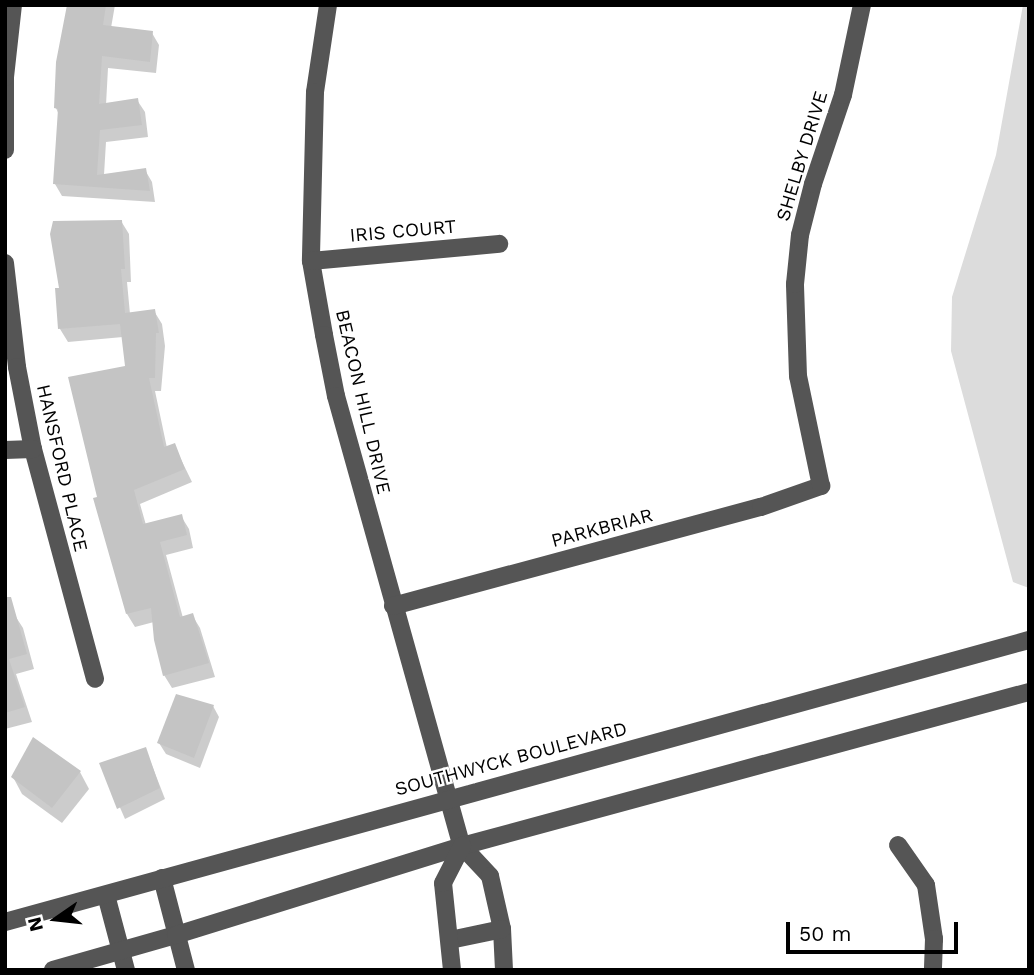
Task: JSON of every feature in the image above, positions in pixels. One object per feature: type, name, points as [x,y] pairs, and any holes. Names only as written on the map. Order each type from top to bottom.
[{"type":"street","points":[[5,150],[5,77],[13,5]]},
{"type":"street","name":"BEACON HILL DRIVE","points":[[328,5],[315,92],[311,261],[336,396],[461,846]]},
{"type":"street","name":"SHELBY DRIVE","points":[[821,486],[798,376],[795,284],[800,235],[813,184],[843,95],[862,5]]},
{"type":"street","name":"IRIS COURT","points":[[311,261],[499,244]]},
{"type":"street","name":"HANSFORD PLACE","points":[[5,263],[17,367],[33,449],[95,679]]},
{"type":"street","points":[[5,450],[33,449]]},
{"type":"street","name":"PARKBRIAR","points":[[393,606],[747,511],[821,486]]},
{"type":"street","name":"SOUTHWYCK BOULEVARD","points":[[5,922],[1029,640]]},
{"type":"street","points":[[53,970],[176,935],[461,846],[1029,692]]},
{"type":"street","points":[[898,845],[926,885],[934,939],[933,970]]},
{"type":"street","points":[[461,846],[490,876],[502,929],[504,970]]},
{"type":"street","points":[[452,970],[443,883],[461,846]]},
{"type":"street","points":[[162,878],[186,970]]},
{"type":"street","points":[[106,895],[126,970]]},
{"type":"street","points":[[450,940],[502,929]]},
{"type":"shaded area","points":[[1023,5],[1029,5],[1029,588],[1013,582],[951,351],[952,297],[996,155]]},
{"type":"building","points":[[67,5],[106,5],[103,25],[153,31],[150,62],[102,56],[99,104],[138,98],[142,125],[100,130],[97,175],[146,168],[150,191],[53,184],[58,109],[54,108],[56,62]]},
{"type":"building","points":[[122,220],[125,269],[121,269],[125,313],[155,309],[159,333],[156,333],[155,378],[149,378],[164,447],[175,443],[185,469],[134,490],[143,524],[182,514],[187,535],[160,542],[180,617],[193,613],[209,663],[163,676],[154,640],[151,608],[126,614],[93,498],[97,497],[68,377],[125,366],[120,324],[58,329],[55,288],[59,288],[50,234],[53,221]]},
{"type":"building","points":[[5,597],[11,597],[27,654],[9,659],[25,707],[5,713]]},
{"type":"building","points":[[176,694],[214,705],[194,758],[157,743]]},
{"type":"building","points":[[33,737],[81,771],[52,808],[11,777]]},
{"type":"building","points":[[146,747],[160,788],[117,809],[99,763]]}]
